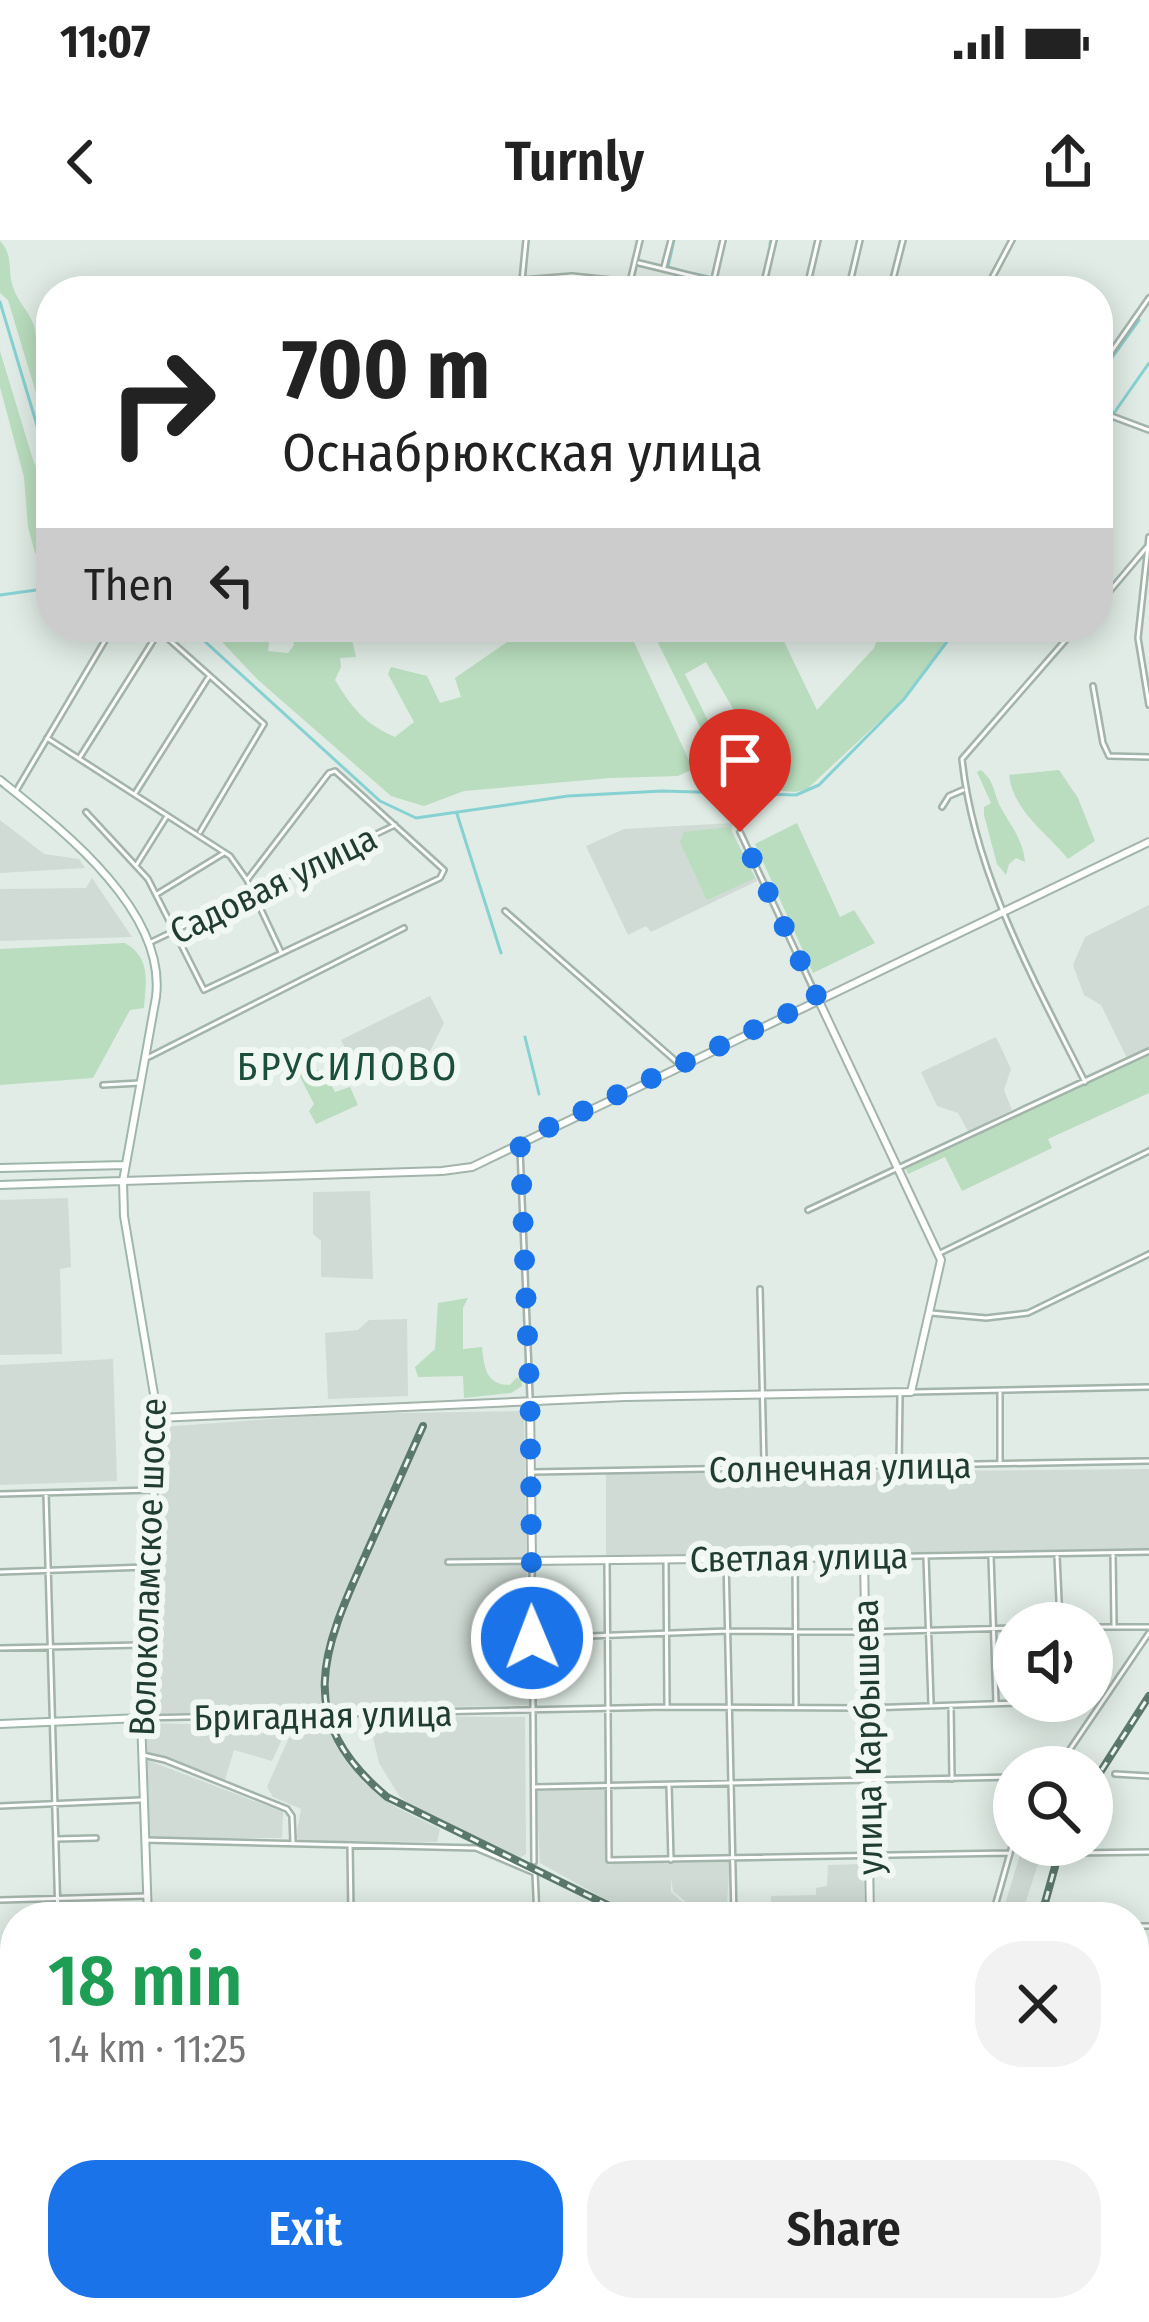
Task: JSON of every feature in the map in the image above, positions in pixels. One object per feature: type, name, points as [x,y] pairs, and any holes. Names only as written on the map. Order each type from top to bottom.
[{"type":"street","points":[[522,276],[526,240]]},
{"type":"street","points":[[632,276],[640,240]]},
{"type":"street","points":[[663,269],[670,240]]},
{"type":"street","points":[[714,276],[723,240]]},
{"type":"street","points":[[766,276],[774,240]]},
{"type":"street","points":[[810,276],[818,240]]},
{"type":"street","points":[[852,276],[860,240]]},
{"type":"street","points":[[894,276],[903,240]]},
{"type":"street","points":[[993,276],[1012,240]]},
{"type":"street","points":[[635,262],[692,276]]},
{"type":"street","points":[[1113,350],[1149,298]]},
{"type":"street","points":[[1113,417],[1149,430]]},
{"type":"street","points":[[1149,537],[1138,638],[1149,705]]},
{"type":"street","points":[[1113,587],[1147,547]]},
{"type":"street","points":[[16,792],[104,642]]},
{"type":"street","points":[[79,759],[149,642]]},
{"type":"street","points":[[172,642],[262,719],[264,729],[199,834]]},
{"type":"street","points":[[1065,642],[962,759],[965,789],[1001,912],[1085,1082]]},
{"type":"street","points":[[135,794],[210,675]]},
{"type":"street","points":[[1093,686],[1102,743],[1109,755],[1149,757]]},
{"type":"street","points":[[47,738],[226,852],[247,880],[282,953]]},
{"type":"street","points":[[86,812],[137,864],[157,894],[204,990],[444,875],[442,865],[335,771],[247,880]]},
{"type":"street","name":"Волоколамское шоссе","points":[[0,780],[107,877],[148,943],[158,983],[122,1181],[158,1418],[141,1718],[147,1902]]},
{"type":"street","points":[[942,807],[950,796],[965,789]]},
{"type":"street","points":[[137,864],[167,815]]},
{"type":"street","name":"Садовая улица","points":[[148,943],[397,825]]},
{"type":"street","points":[[740,832],[938,1252],[941,1270],[911,1392]]},
{"type":"street","points":[[0,1185],[477,1165],[1149,842]]},
{"type":"street","points":[[157,894],[226,852]]},
{"type":"street","points":[[505,911],[680,1064]]},
{"type":"street","points":[[145,1059],[404,928]]},
{"type":"street","points":[[808,1210],[1149,1051]]},
{"type":"street","points":[[103,1085],[142,1083]]},
{"type":"street","points":[[520,1141],[530,1402],[534,1862]]},
{"type":"street","points":[[938,1252],[1149,1151]]},
{"type":"street","points":[[0,1168],[125,1165]]},
{"type":"street","points":[[929,1313],[986,1318],[1028,1313],[1147,1255],[1149,1264]]},
{"type":"street","points":[[760,1289],[764,1462]]},
{"type":"street","points":[[158,1418],[762,1394],[1149,1388]]},
{"type":"street","points":[[1000,1391],[1000,1464]]},
{"type":"street","points":[[899,1466],[900,1392]]},
{"type":"street","name":"Солнечная улица","points":[[531,1472],[1149,1461]]},
{"type":"street","points":[[0,1494],[153,1490]]},
{"type":"street","points":[[46,1493],[57,1902]]},
{"type":"street","points":[[1113,1552],[1114,1626],[1149,1630],[1113,1681]]},
{"type":"street","name":"Светлая улица","points":[[448,1562],[1149,1552]]},
{"type":"street","points":[[1057,1554],[1059,1602]]},
{"type":"street","points":[[926,1555],[931,1705]]},
{"type":"street","points":[[991,1555],[993,1604]]},
{"type":"street","points":[[795,1557],[796,1708]]},
{"type":"street","name":"улица Карбышева","points":[[864,1557],[870,1902]]},
{"type":"street","points":[[726,1558],[733,1902]]},
{"type":"street","points":[[666,1560],[667,1707]]},
{"type":"street","points":[[607,1561],[609,1860],[993,1853]]},
{"type":"street","points":[[0,1572],[148,1567]]},
{"type":"street","points":[[532,1638],[728,1630],[993,1628]]},
{"type":"street","points":[[0,1648],[143,1645]]},
{"type":"street","name":"Бригадная улица","points":[[141,1718],[993,1704]]},
{"type":"street","points":[[951,1705],[952,1779]]},
{"type":"street","points":[[0,1724],[141,1718]]},
{"type":"street","points":[[141,1755],[165,1760],[287,1809],[292,1816],[293,1844]]},
{"type":"street","points":[[1115,1774],[1149,1776]]},
{"type":"street","points":[[534,1787],[993,1778]]},
{"type":"street","points":[[669,1784],[670,1861]]},
{"type":"street","points":[[0,1806],[142,1800]]},
{"type":"street","points":[[55,1839],[96,1838]]},
{"type":"street","points":[[144,1840],[476,1847],[535,1873],[536,1902]]},
{"type":"street","points":[[350,1844],[351,1902]]},
{"type":"street","points":[[1113,1852],[1149,1852]]},
{"type":"street","points":[[996,1902],[1006,1866]]},
{"type":"street","points":[[0,1900],[147,1896]]},
{"type":"shaded area","points":[[0,820],[44,854],[79,859],[85,868],[0,873]]},
{"type":"shaded area","points":[[732,823],[757,881],[651,932],[646,926],[628,935],[586,846],[624,829]]},
{"type":"shaded area","points":[[92,878],[132,937],[0,941],[0,889],[86,888]]},
{"type":"shaded area","points":[[1149,905],[1149,1047],[1127,1058],[1101,1005],[1084,995],[1073,965],[1085,937]]},
{"type":"shaded area","points":[[430,996],[444,1023],[428,1055],[391,1073],[355,1068],[341,1040]]},
{"type":"shaded area","points":[[996,1037],[1011,1069],[1004,1090],[1012,1110],[968,1131],[958,1113],[937,1106],[921,1072]]},
{"type":"shaded area","points":[[370,1191],[373,1279],[321,1277],[321,1241],[313,1234],[313,1192]]},
{"type":"shaded area","points":[[68,1198],[71,1267],[60,1269],[62,1354],[0,1355],[0,1200]]},
{"type":"shaded area","points":[[407,1319],[408,1396],[328,1399],[325,1333],[358,1330],[369,1320]]},
{"type":"shaded area","points":[[113,1359],[117,1481],[0,1485],[0,1365]]},
{"type":"shaded area","points":[[524,1411],[529,1705],[149,1714],[157,1576],[151,1570],[154,1501],[162,1497],[162,1427],[337,1414]]},
{"type":"shaded area","points":[[1149,1469],[1149,1549],[606,1556],[606,1474]]},
{"type":"shaded area","points":[[368,1716],[525,1717],[526,1854],[517,1860],[433,1820],[400,1797],[379,1763]]},
{"type":"shaded area","points":[[146,1723],[289,1724],[272,1761],[234,1750],[225,1780],[147,1753]]},
{"type":"shaded area","points":[[294,1726],[327,1726],[364,1781],[392,1805],[440,1829],[437,1842],[300,1841],[296,1837],[301,1809],[273,1797],[267,1787]]},
{"type":"shaded area","points":[[147,1760],[283,1812],[282,1838],[150,1838]]},
{"type":"shaded area","points":[[607,1789],[609,1867],[610,1863],[730,1862],[727,1902],[686,1902],[673,1891],[671,1878],[671,1892],[682,1902],[610,1902],[540,1863],[536,1791]]},
{"type":"shaded area","points":[[863,1864],[864,1902],[771,1902],[771,1896],[816,1895],[816,1888],[827,1886],[828,1865]]},
{"type":"shaded area","points":[[1017,1866],[1037,1866],[1026,1902],[1006,1902]]},
{"type":"green space","points":[[0,241],[9,257],[13,287],[33,324],[36,393],[8,300],[0,293]]},
{"type":"green space","points":[[0,351],[36,467],[36,554],[28,527],[24,477],[0,387]]},
{"type":"green space","points":[[222,642],[269,642],[268,651],[288,653],[293,642],[352,642],[356,657],[340,658],[335,680],[360,714],[395,737],[414,722],[388,674],[391,667],[427,676],[440,703],[461,697],[455,678],[507,642],[634,642],[693,769],[678,776],[464,791],[424,806],[391,796],[257,679]]},
{"type":"green space","points":[[658,642],[784,642],[817,710],[876,642],[945,642],[896,706],[807,789],[796,792],[713,785],[724,768],[759,753],[706,662],[685,674],[721,747],[712,751]]},
{"type":"green space","points":[[981,770],[1024,854],[1025,862],[1016,858],[1006,875],[997,864],[984,815],[984,807],[991,803],[977,772]]},
{"type":"green space","points":[[1059,770],[1078,798],[1095,841],[1068,859],[1024,811],[1009,775]]},
{"type":"green space","points":[[797,823],[840,917],[854,910],[875,943],[813,973],[755,844]]},
{"type":"green space","points":[[729,827],[755,878],[707,900],[680,842],[684,832]]},
{"type":"green space","points":[[125,943],[143,963],[144,1008],[130,1010],[93,1078],[0,1085],[0,949]]},
{"type":"green space","points":[[1149,1053],[1149,1093],[1048,1139],[1052,1148],[962,1191],[945,1157],[908,1174],[906,1169]]},
{"type":"green space","points":[[301,1059],[308,1072],[323,1069],[335,1092],[350,1087],[358,1105],[316,1124],[309,1111],[314,1104],[293,1063]]},
{"type":"green space","points":[[468,1298],[463,1308],[463,1349],[482,1347],[485,1367],[495,1382],[510,1385],[521,1379],[522,1386],[511,1393],[464,1398],[463,1376],[418,1377],[415,1367],[435,1349],[438,1303]]},
{"type":"waterway","points":[[674,240],[668,267],[689,273]]},
{"type":"waterway","points":[[770,244],[771,240]]},
{"type":"waterway","points":[[695,274],[704,276]]},
{"type":"waterway","points":[[0,302],[36,422]]},
{"type":"waterway","points":[[1113,356],[1139,320]]},
{"type":"waterway","points":[[1114,413],[1149,363]]},
{"type":"waterway","points":[[0,595],[36,590]]},
{"type":"waterway","points":[[205,642],[380,801],[416,818],[568,796],[662,791],[796,795],[819,785],[904,699],[947,642]]},
{"type":"waterway","points":[[457,814],[501,953]]},
{"type":"waterway","points":[[525,1037],[539,1094]]},
{"type":"railway","points":[[423,1426],[338,1621],[325,1682],[327,1711],[357,1768],[387,1797],[601,1902]]},
{"type":"railway","points":[[1113,1752],[1149,1696]]},
{"type":"railway","points":[[1045,1902],[1055,1866]]},
{"type":"district","name":"БРУСИЛОВО","points":[[348,1066]]},
{"type":"route","points":[[532,1638],[530,1402],[520,1141],[818,999],[740,832]]}]
